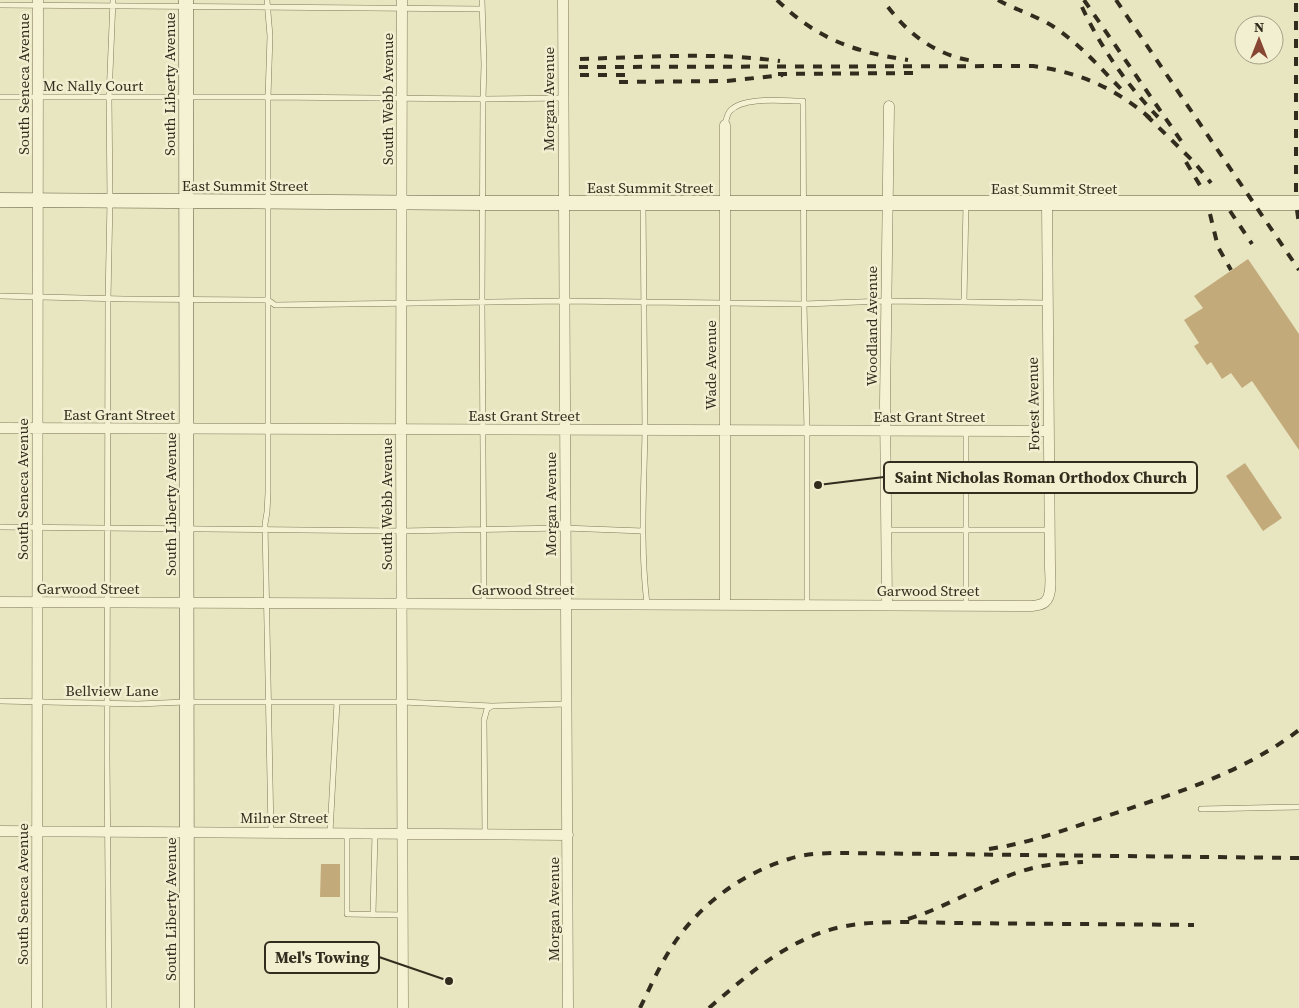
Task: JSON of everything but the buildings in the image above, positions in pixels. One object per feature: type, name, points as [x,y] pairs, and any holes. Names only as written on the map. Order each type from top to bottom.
[{"type":"street","name":"Morgan Avenue","points":[[563,0],[564,528],[567,704],[568,1008]]},
{"type":"street","name":"South Seneca Avenue","points":[[37,1008],[38,3]]},
{"type":"street","name":"South Liberty Avenue","points":[[186,4],[187,1008]]},
{"type":"street","name":"South Webb Avenue","points":[[402,4],[400,430],[403,1008]]},
{"type":"street","name":"Woodland Avenue","points":[[887,605],[885,431],[886,204],[889,106]]},
{"type":"street","name":"Wade Avenue","points":[[725,125],[725,605]]},
{"type":"street","name":"East Summit Street","points":[[0,200],[804,204],[1299,204]]},
{"type":"street","name":"Forest Avenue","points":[[1045,602],[1049,593],[1047,204]]},
{"type":"street","name":"East Grant Street","points":[[0,428],[1048,432]]},
{"type":"street","name":"Garwood Street","points":[[0,602],[966,606],[1033,606],[1045,602]]},
{"type":"street","name":"Milner Street","points":[[0,831],[568,835]]},
{"type":"lane","points":[[482,0],[484,65],[482,203],[484,604]]},
{"type":"lane","points":[[0,5],[38,3],[267,3],[402,4],[482,8]]},
{"type":"lane","points":[[109,1008],[107,704],[108,299],[110,201],[109,98],[113,3]]},
{"type":"lane","points":[[267,3],[270,36],[268,97],[268,493],[265,529],[271,832]]},
{"type":"lane","name":"Mc Nally Court","points":[[0,97],[563,98]]},
{"type":"lane","points":[[725,125],[728,112],[738,104],[760,100],[803,101],[807,605]]},
{"type":"lane","points":[[644,203],[645,431],[642,531],[647,605]]},
{"type":"lane","points":[[964,301],[966,204]]},
{"type":"lane","points":[[0,296],[268,300],[275,305],[564,301],[804,304],[886,301],[1047,303]]},
{"type":"lane","points":[[966,431],[966,606]]},
{"type":"lane","points":[[0,527],[401,531],[564,528],[642,531]]},
{"type":"lane","points":[[886,530],[1049,530]]},
{"type":"lane","name":"Bellview Lane","points":[[0,701],[107,704],[186,702],[402,702],[492,706],[567,704]]},
{"type":"lane","points":[[330,833],[337,702]]},
{"type":"lane","points":[[485,834],[484,720],[488,709],[492,706]]},
{"type":"lane","points":[[1201,809],[1299,807]]},
{"type":"lane","points":[[347,833],[347,914],[403,915]]},
{"type":"lane","points":[[373,914],[375,833]]},
{"type":"railway","points":[[777,0],[807,25],[837,42],[870,53],[908,60]]},
{"type":"railway","points":[[998,0],[1041,20],[1064,34],[1091,58],[1125,93]]},
{"type":"railway","points":[[1084,0],[1186,148]]},
{"type":"railway","points":[[1116,0],[1299,270]]},
{"type":"railway","points":[[1296,0],[1296,192]]},
{"type":"railway","points":[[888,7],[915,36],[926,43],[948,55],[974,61]]},
{"type":"railway","points":[[1082,7],[1115,65],[1158,117]]},
{"type":"railway","points":[[580,59],[705,56],[780,61]]},
{"type":"railway","points":[[579,67],[1033,66],[1066,72],[1096,83],[1137,107],[1150,118]]},
{"type":"railway","points":[[778,74],[913,73]]},
{"type":"railway","points":[[580,75],[630,75]]},
{"type":"railway","points":[[619,82],[727,81],[783,75]]},
{"type":"railway","points":[[1146,115],[1195,163],[1211,183]]},
{"type":"railway","points":[[1186,162],[1204,192]]},
{"type":"railway","points":[[1297,210],[1299,224]]},
{"type":"railway","points":[[1230,211],[1252,244]]},
{"type":"railway","points":[[1210,214],[1218,247],[1231,270]]},
{"type":"railway","points":[[989,849],[1050,835],[1184,790],[1232,770],[1278,745],[1299,730]]},
{"type":"railway","points":[[640,1008],[668,953],[691,922],[705,908],[720,895],[753,874],[796,857],[845,853],[1299,858]]},
{"type":"railway","points":[[908,919],[924,914],[1017,873],[1033,868],[1083,862]]},
{"type":"railway","points":[[709,1008],[750,974],[793,945],[826,931],[858,924],[893,922],[1194,925]]},
{"type":"place","name":"Saint Nicholas Roman Orthodox Church","points":[[818,485]]},
{"type":"place","name":"Mel's Towing","points":[[449,981]]}]
